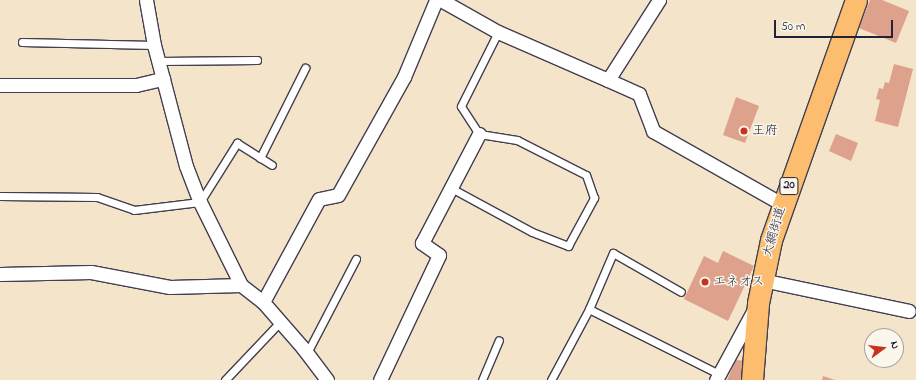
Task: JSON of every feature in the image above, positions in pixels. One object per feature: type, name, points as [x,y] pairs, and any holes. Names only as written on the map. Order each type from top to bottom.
[{"type":"main road","name":"大網街道","points":[[752,380],[758,303],[762,280],[782,204],[856,0]]},
{"type":"street","points":[[146,0],[154,45],[186,166],[200,202],[241,285],[263,302],[279,323],[307,353],[327,380]]},
{"type":"street","points":[[263,302],[319,199],[338,196],[404,78],[436,0]]},
{"type":"street","points":[[441,0],[498,32],[639,94],[653,131],[782,204]]},
{"type":"street","points":[[608,80],[658,0]]},
{"type":"street","points":[[0,85],[136,85],[163,79]]},
{"type":"street","points":[[380,380],[439,255],[422,243],[479,134]]},
{"type":"street","points":[[0,274],[91,272],[170,287],[241,285]]},
{"type":"street","points":[[762,280],[909,311]]},
{"type":"street","points":[[718,377],[758,303]]},
{"type":"lane","points":[[451,188],[532,232],[568,246],[594,198],[586,175],[517,140],[479,134],[461,106],[498,32]]},
{"type":"lane","points":[[22,42],[154,45]]},
{"type":"lane","points":[[159,61],[257,60]]},
{"type":"lane","points":[[260,158],[305,68]]},
{"type":"lane","points":[[0,196],[97,198],[134,210],[200,202],[237,143],[272,165]]},
{"type":"lane","points":[[551,380],[589,309],[614,253],[681,292]]},
{"type":"lane","points":[[307,353],[356,259]]},
{"type":"lane","points":[[589,309],[718,377]]},
{"type":"lane","points":[[225,380],[279,323]]},
{"type":"lane","points":[[482,380],[499,340]]},
{"type":"building","points":[[870,0],[882,0],[909,11],[896,43],[859,28]]},
{"type":"building","points":[[894,64],[913,69],[898,127],[875,121],[880,100],[876,99],[879,88],[883,89],[885,82],[889,83]]},
{"type":"building","points":[[736,97],[759,106],[745,143],[723,135]]},
{"type":"building","points":[[836,134],[858,143],[851,161],[829,151]]},
{"type":"building","points":[[723,251],[754,266],[728,321],[684,299],[704,256],[718,263]]},
{"type":"building","points":[[736,360],[745,361],[743,380],[727,380]]},
{"type":"building","points":[[823,376],[835,380],[822,380]]},
{"type":"place","name":"王府","points":[[744,131]]},
{"type":"place","name":"エネオス","points":[[705,282]]}]
